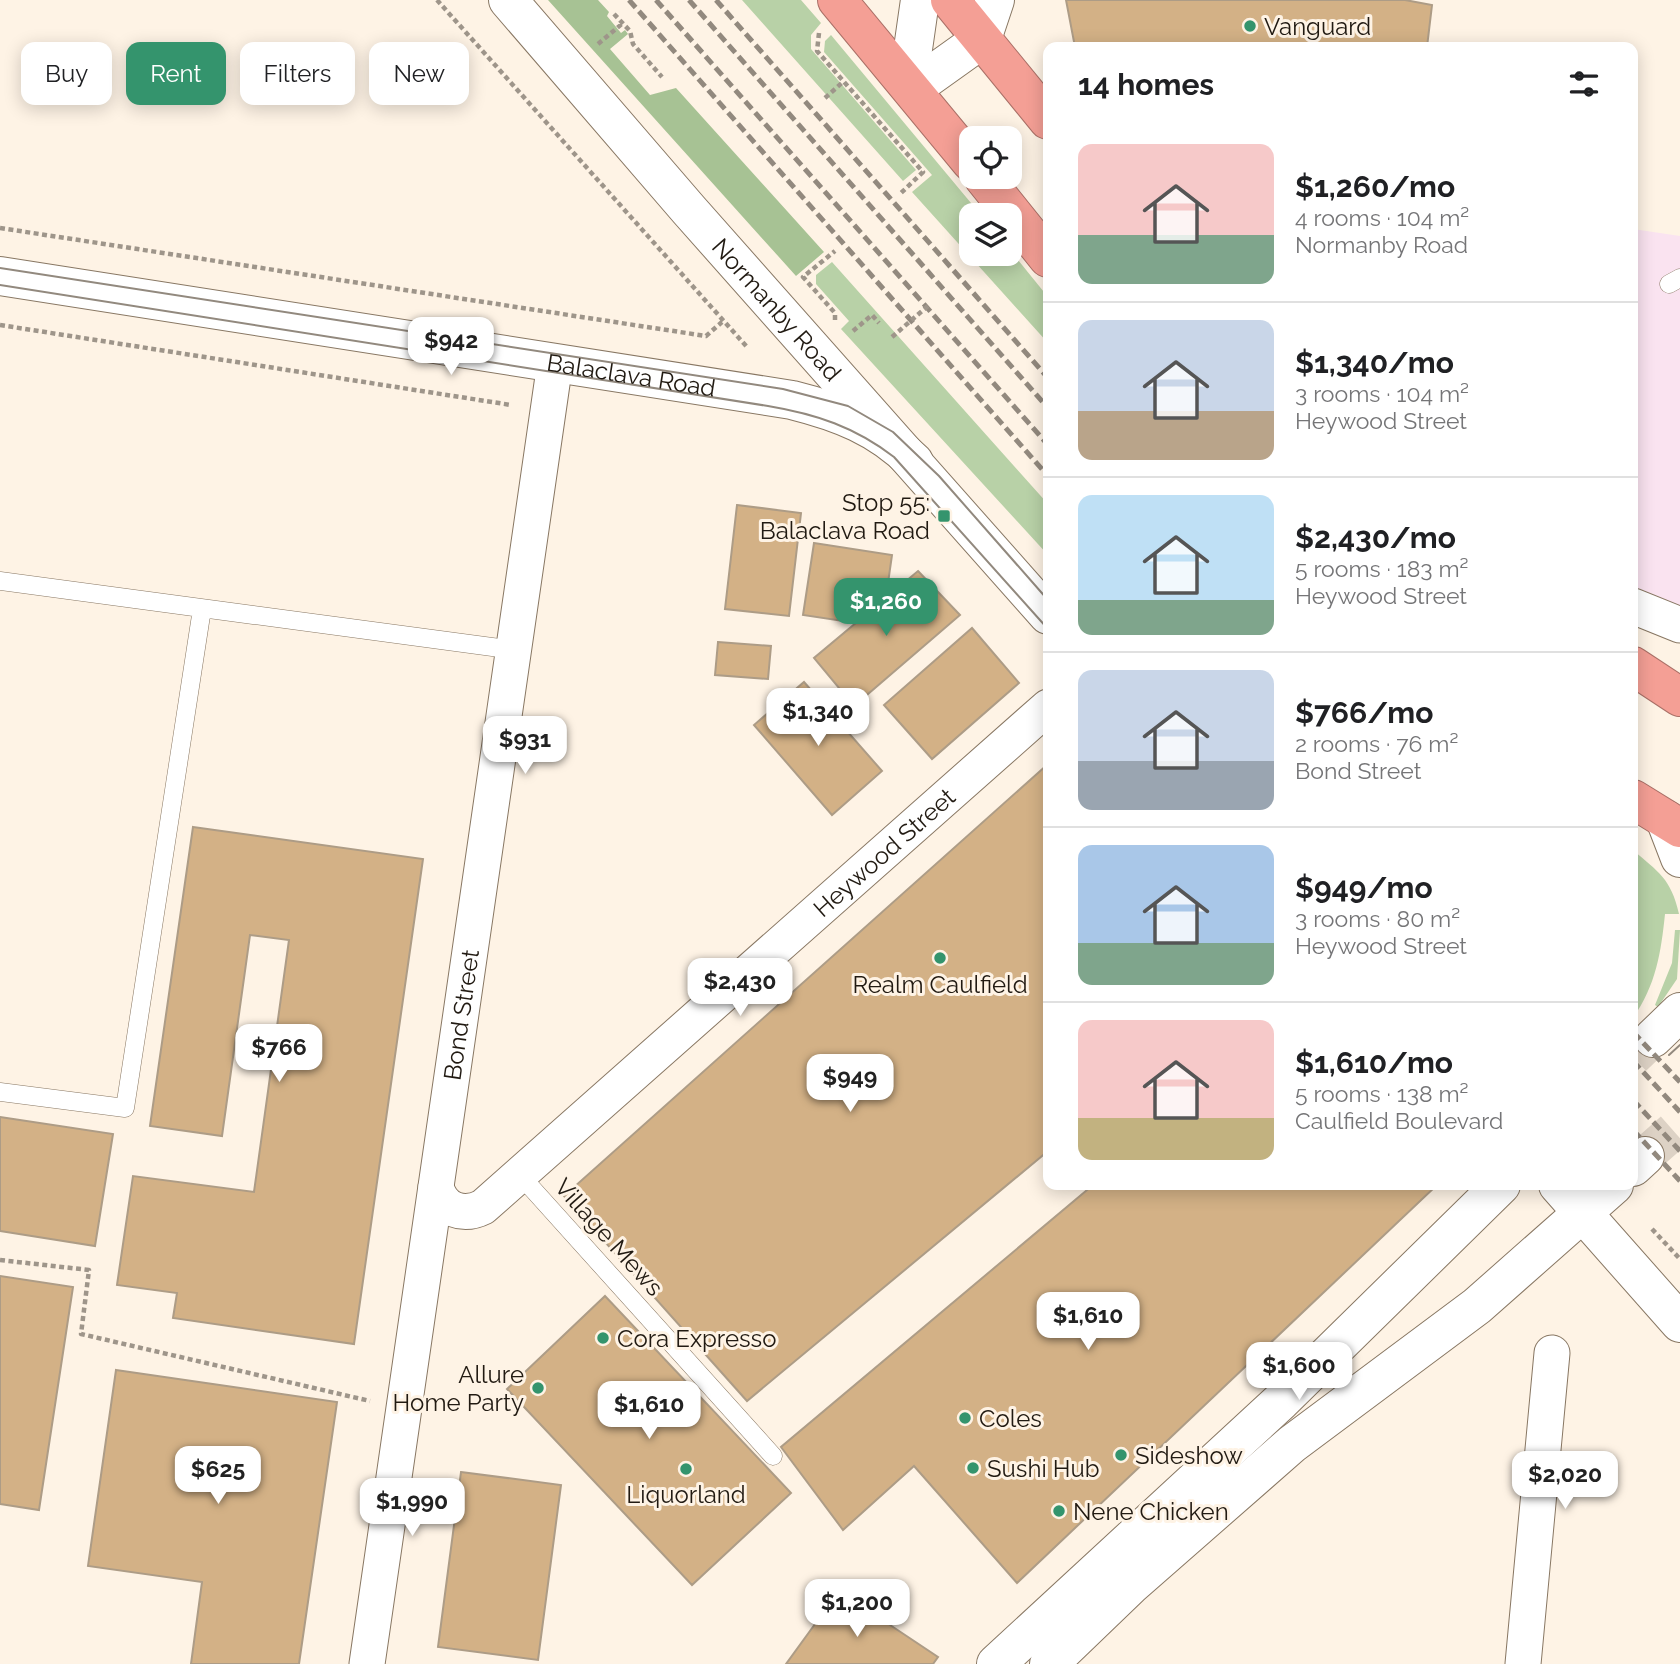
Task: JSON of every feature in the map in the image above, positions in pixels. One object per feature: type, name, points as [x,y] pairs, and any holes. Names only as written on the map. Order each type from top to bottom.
[{"type":"highway","points":[[950,0],[1043,114]]},
{"type":"highway","points":[[831,14],[910,87],[959,147]]},
{"type":"highway","points":[[993,189],[1043,252]]},
{"type":"highway","points":[[1638,669],[1680,696]]},
{"type":"highway","points":[[1638,802],[1673,824]]},
{"type":"street","name":"Normanby Road","points":[[508,0],[689,210],[1043,609]]},
{"type":"street","points":[[910,87],[920,0]]},
{"type":"street","points":[[910,87],[982,39],[995,0]]},
{"type":"street","name":"Balaclava Road","points":[[0,276],[770,396],[824,408],[882,434],[914,462]]},
{"type":"street","name":"Bond Street","points":[[367,1664],[555,363]]},
{"type":"street","points":[[1638,608],[1680,625]]},
{"type":"street","name":"Heywood Street","points":[[436,1186],[449,1207],[458,1212],[471,1212],[483,1207],[1043,711]]},
{"type":"street","points":[[1673,824],[1680,858]]},
{"type":"street","points":[[996,1664],[1281,1401],[1497,1190]]},
{"type":"street","points":[[1562,1190],[1680,1323]]},
{"type":"street","points":[[1049,1664],[1130,1586],[1292,1444],[1443,1334],[1608,1190]]},
{"type":"street","points":[[1523,1664],[1552,1353]]},
{"type":"lane","points":[[0,581],[515,650]]},
{"type":"lane","points":[[0,1092],[125,1108],[202,609]]},
{"type":"lane","name":"Village Mews","points":[[520,1175],[773,1456]]},
{"type":"path","points":[[438,0],[747,347]]},
{"type":"path","points":[[614,13],[630,32],[633,44],[662,76]]},
{"type":"path","points":[[831,14],[817,38],[817,51],[923,172],[901,193]]},
{"type":"path","points":[[597,44],[623,23]]},
{"type":"path","points":[[825,98],[844,81]]},
{"type":"path","points":[[0,228],[706,336],[722,322]]},
{"type":"path","points":[[835,251],[803,277],[835,313],[835,322]]},
{"type":"path","points":[[892,337],[929,305]]},
{"type":"path","points":[[853,331],[872,315],[880,323]]},
{"type":"path","points":[[0,325],[511,405]]},
{"type":"path","points":[[1652,1229],[1680,1259]]},
{"type":"path","points":[[0,1260],[89,1270],[81,1334],[365,1401],[403,1404]]},
{"type":"shaded area","points":[[1638,230],[1680,236],[1680,613],[1638,590]]},
{"type":"green space","points":[[548,0],[598,0],[609,12],[607,16],[621,33],[625,30],[628,34],[610,49],[650,95],[676,88],[824,252],[796,276]]},
{"type":"green space","points":[[742,0],[801,0],[821,23],[811,35],[811,49],[916,170],[903,181]]},
{"type":"green space","points":[[831,35],[971,203],[959,203],[959,244],[912,192],[932,175],[824,52],[825,41]]},
{"type":"green space","points":[[832,262],[1043,498],[1043,550],[841,329],[849,321],[816,284],[816,275]]},
{"type":"green space","points":[[1022,265],[1043,291],[1043,337],[979,266]]},
{"type":"green space","points":[[1638,854],[1668,884],[1679,914],[1665,914],[1656,968],[1638,1010]]},
{"type":"green space","points":[[1675,930],[1680,930],[1677,979],[1658,1007],[1655,1005],[1672,963]]},
{"type":"building","name":"Vanguard","points":[[1066,0],[1405,0],[1432,5],[1428,42],[1074,42]]},
{"type":"building","points":[[737,505],[801,513],[789,616],[725,609]]},
{"type":"building","points":[[814,543],[892,555],[888,583],[843,621],[803,615]]},
{"type":"building","points":[[918,571],[960,615],[854,706],[814,658]]},
{"type":"building","points":[[972,628],[1019,683],[932,759],[884,705]]},
{"type":"building","points":[[718,642],[771,646],[768,679],[715,675]]},
{"type":"building","points":[[804,682],[882,771],[832,815],[754,725]]},
{"type":"building","name":"Realm Caulfield","points":[[1043,768],[1043,1155],[747,1401],[564,1196]]},
{"type":"building","points":[[193,827],[423,859],[354,1344],[173,1318],[177,1293],[117,1285],[133,1176],[254,1192],[289,940],[250,935],[222,1136],[150,1126]]},
{"type":"building","points":[[0,1117],[113,1134],[95,1246],[0,1231]]},
{"type":"building","points":[[1087,1190],[1432,1190],[1017,1583],[914,1466],[843,1530],[781,1447]]},
{"type":"building","points":[[0,1276],[73,1287],[39,1510],[0,1504]]},
{"type":"building","points":[[605,1296],[791,1493],[692,1585],[507,1389]]},
{"type":"building","points":[[116,1370],[337,1402],[299,1664],[191,1664],[202,1582],[88,1566]]},
{"type":"building","points":[[461,1472],[561,1485],[538,1660],[438,1647]]},
{"type":"building","points":[[839,1591],[938,1657],[933,1664],[786,1664]]},
{"type":"tunnel","points":[[1638,1052],[1653,1038]]},
{"type":"tunnel","points":[[1645,1156],[1680,1125]]},
{"type":"tram line","points":[[0,268],[783,389],[848,406],[893,432],[939,476],[1043,594]]},
{"type":"tram line","points":[[0,285],[768,406],[819,418],[850,430],[894,457],[1043,623]]},
{"type":"tram line","points":[[1669,1055],[1680,1045]]},
{"type":"railway","points":[[629,0],[1043,470]]},
{"type":"railway","points":[[656,0],[1043,439]]},
{"type":"railway","points":[[689,0],[1043,402]]},
{"type":"railway","points":[[716,0],[1043,372]]},
{"type":"railway","points":[[1638,1037],[1680,1082]]},
{"type":"railway","points":[[1638,1066],[1680,1112]]},
{"type":"railway","points":[[1638,1105],[1680,1151]]},
{"type":"railway","points":[[1638,1135],[1680,1181]]},
{"type":"place","name":"Vanguard","points":[[1250,26]]},
{"type":"place","name":"Stop 55: Balaclava Road","points":[[944,516]]},
{"type":"place","name":"Realm Caulfield","points":[[940,958]]},
{"type":"place","name":"Cora Expresso","points":[[603,1338]]},
{"type":"place","name":"Allure Home Party","points":[[538,1388]]},
{"type":"place","name":"Coles","points":[[965,1418]]},
{"type":"place","name":"Sideshow","points":[[1121,1455]]},
{"type":"place","name":"Sushi Hub","points":[[973,1468]]},
{"type":"place","name":"Liquorland","points":[[686,1469]]},
{"type":"place","name":"Nene Chicken","points":[[1059,1511]]}]
